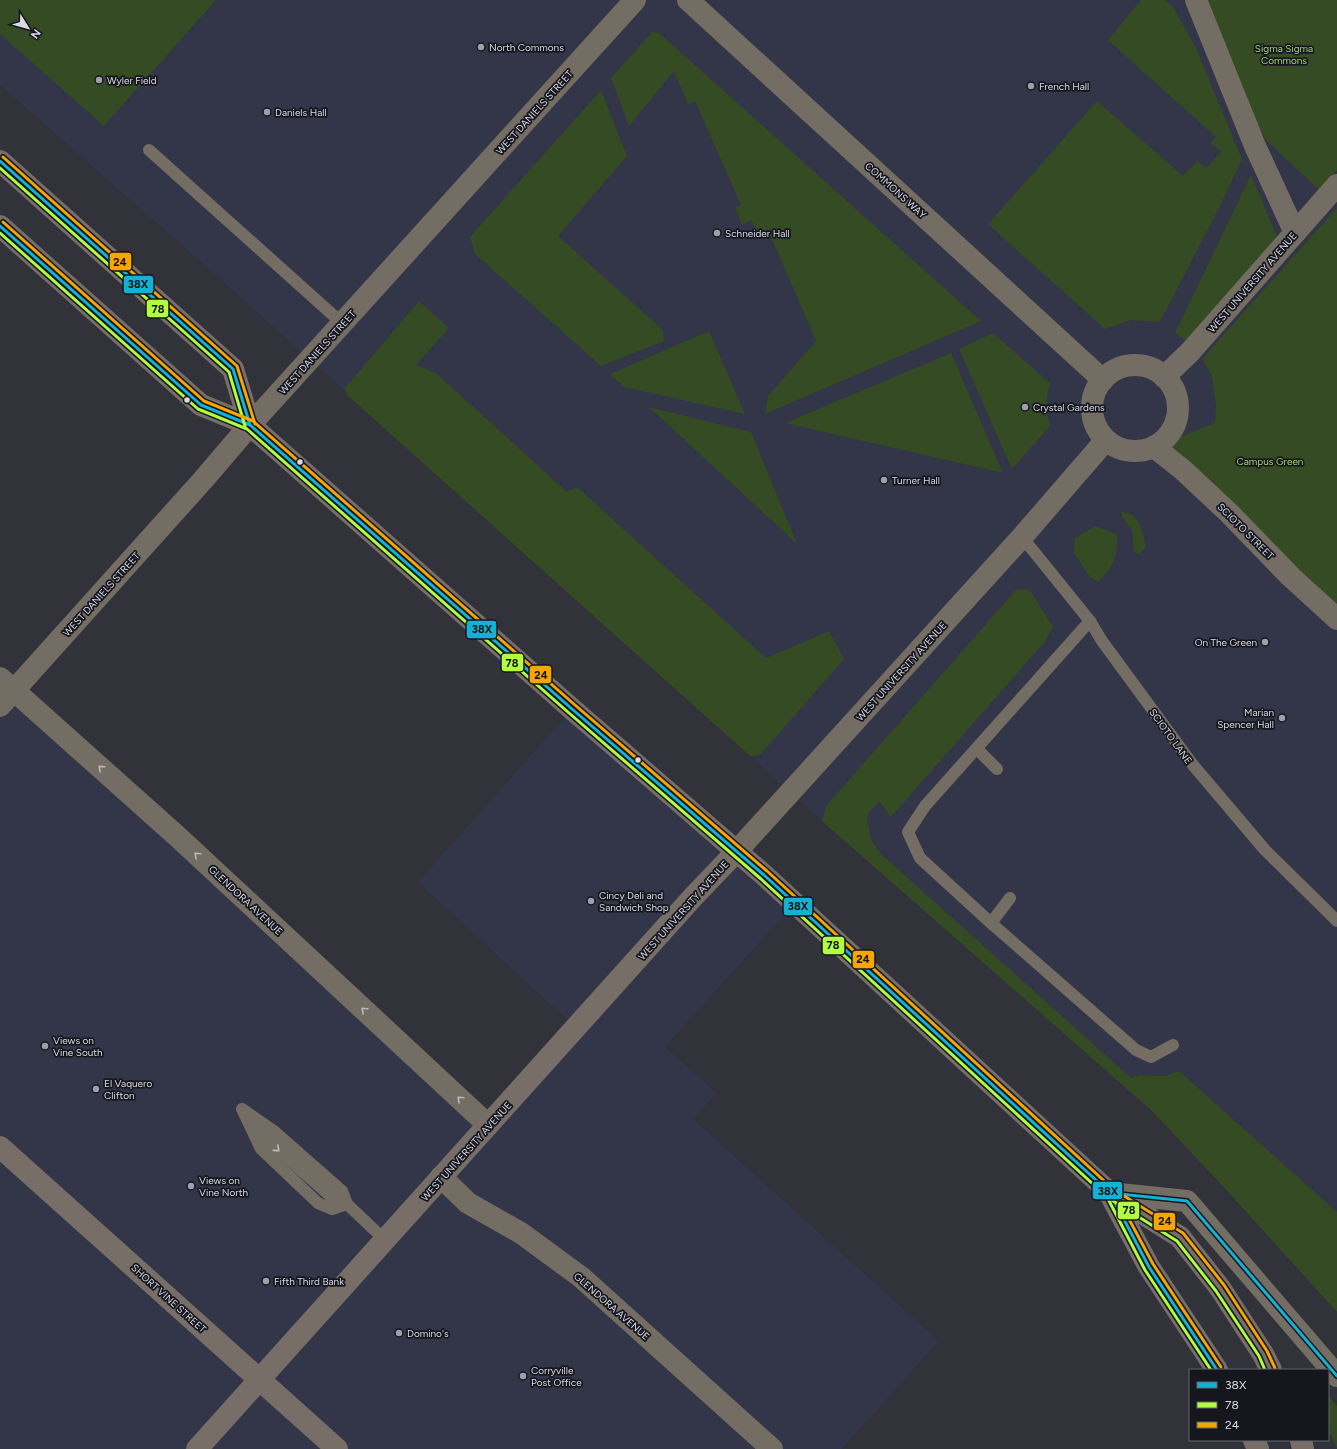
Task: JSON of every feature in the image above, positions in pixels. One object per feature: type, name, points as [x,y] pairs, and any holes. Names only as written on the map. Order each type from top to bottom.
[{"type":"main road","points":[[0,161],[233,369],[250,425]]},
{"type":"main road","points":[[0,226],[201,405],[250,425],[572,709],[764,875],[1110,1193],[1180,1237],[1220,1288],[1263,1354],[1270,1369]]},
{"type":"main road","name":"WEST UNIVERSITY AVENUE","points":[[197,1449],[688,903],[736,852]]},
{"type":"main road","name":"SHORT VINE STREET","points":[[0,1147],[337,1449]]},
{"type":"main road","points":[[1110,1193],[1149,1267],[1216,1369]]},
{"type":"street","name":"WEST DANIELS STREET","points":[[5,692],[203,480],[250,425],[635,0]]},
{"type":"street","name":"COMMONS WAY","points":[[688,0],[1103,380]]},
{"type":"street","points":[[1196,0],[1255,146],[1295,233]]},
{"type":"street","name":"WEST UNIVERSITY AVENUE","points":[[1164,377],[1190,352],[1337,185]]},
{"type":"street","points":[[1138,365],[1151,368],[1164,377],[1172,385],[1177,398],[1179,411],[1177,421],[1171,433],[1163,442],[1154,447],[1141,451],[1127,451],[1106,441],[1094,420],[1092,406],[1095,393],[1103,380],[1112,372],[1124,367],[1138,365]]},
{"type":"street","name":"WEST UNIVERSITY AVENUE","points":[[736,852],[1022,537],[1106,441]]},
{"type":"street","name":"SCIOTO STREET","points":[[1154,447],[1183,470],[1291,577],[1337,619]]},
{"type":"street","name":"GLENDORA AVENUE","points":[[5,692],[184,842],[488,1125]]},
{"type":"street","name":"GLENDORA AVENUE","points":[[441,1178],[468,1203],[521,1233],[581,1277],[772,1449]]},
{"type":"street","points":[[1110,1193],[1187,1201],[1337,1376]]},
{"type":"lane","points":[[149,150],[343,324]]},
{"type":"lane","name":"SCIOTO LANE","points":[[1022,537],[1090,621],[1102,641],[1193,766],[1265,850],[1337,922]]},
{"type":"lane","points":[[1090,621],[925,806],[908,832],[920,858],[1136,1050],[1151,1057],[1173,1045]]},
{"type":"lane","points":[[977,749],[997,769]]},
{"type":"lane","points":[[992,923],[1010,898]]},
{"type":"lane","points":[[347,1204],[332,1209],[318,1203],[261,1149],[242,1109],[275,1132],[342,1191],[347,1204],[385,1240]]},
{"type":"shaded area","points":[[0,0],[1337,0],[1337,1312],[1220,1183],[1151,1110],[822,821],[220,279],[0,85]]},
{"type":"shaded area","points":[[0,678],[488,1125],[576,1028],[418,882],[572,709],[794,904],[665,1047],[717,1093],[693,1119],[939,1341],[842,1449],[0,1449]]},
{"type":"green space","name":"Wyler Field","points":[[0,0],[216,0],[104,126],[0,34]]},
{"type":"green space","points":[[1141,0],[1165,0],[1173,7],[1195,46],[1242,159],[1219,208],[1160,322],[1131,320],[1105,329],[988,224],[1097,101],[1183,176],[1197,161],[1206,168],[1221,152],[1211,143],[1216,137],[1108,40]]},
{"type":"green space","name":"Sigma Sigma Commons","points":[[1202,0],[1337,0],[1337,170],[1319,190],[1267,141],[1257,126]]},
{"type":"green space","points":[[652,32],[659,33],[981,321],[765,414],[768,396],[816,341],[768,230],[759,235],[751,220],[742,225],[735,208],[741,205],[695,101],[688,104],[674,71],[629,126],[611,78]]},
{"type":"green space","points":[[601,90],[627,156],[558,236],[663,330],[664,341],[601,366],[475,254],[470,237]]},
{"type":"green space","points":[[1251,175],[1278,239],[1186,341],[1175,333]]},
{"type":"green space","name":"Campus Green","points":[[1337,208],[1337,619],[1154,447],[1215,423],[1216,406],[1212,376],[1202,359]]},
{"type":"green space","points":[[419,301],[449,328],[416,365],[436,373],[567,492],[577,487],[766,658],[829,631],[844,659],[760,755],[750,756],[347,395],[345,388]]},
{"type":"green space","points":[[709,331],[745,414],[624,387],[610,374]]},
{"type":"green space","points":[[993,333],[1050,383],[1047,404],[1050,426],[1012,469],[959,349]]},
{"type":"green space","points":[[951,353],[1003,473],[785,423]]},
{"type":"green space","points":[[649,407],[751,432],[797,544]]},
{"type":"green space","points":[[1121,512],[1132,515],[1140,524],[1146,547],[1140,554],[1134,552],[1132,530],[1122,517]]},
{"type":"green space","points":[[1095,526],[1117,534],[1114,561],[1108,571],[1098,582],[1090,577],[1074,553],[1075,538]]},
{"type":"green space","points":[[1026,589],[1031,592],[1053,627],[1046,640],[891,817],[879,801],[869,813],[867,818],[871,840],[882,855],[1131,1078],[1140,1075],[1165,1076],[1179,1071],[1337,1212],[1337,1312],[1220,1183],[1151,1110],[822,821],[826,806],[1016,590]]},
{"type":"green space","points":[[1329,1396],[1337,1406],[1337,1449],[1329,1430]]},
{"type":"transit line","name":"24","points":[[3,157],[237,366],[255,424]]},
{"type":"transit line","name":"38X","points":[[0,161],[233,369],[250,425]]},
{"type":"transit line","name":"78","points":[[0,168],[229,372],[245,426]]},
{"type":"transit line","name":"24","points":[[3,222],[204,401],[253,421],[575,705],[767,871],[1113,1189],[1183,1233],[1224,1285],[1267,1351],[1275,1368]]},
{"type":"transit line","name":"38X","points":[[0,226],[201,405],[250,425],[572,709],[764,875],[1110,1193],[1149,1267],[1216,1369]]},
{"type":"transit line","name":"78","points":[[0,233],[198,409],[247,429],[569,713],[761,879],[1107,1197],[1177,1241],[1216,1291],[1259,1356],[1265,1369]]},
{"type":"transit line","name":"38X","points":[[1110,1193],[1187,1201],[1337,1376]]},
{"type":"transit line","name":"24","points":[[1115,1193],[1153,1264],[1221,1367]]},
{"type":"transit line","name":"78","points":[[1107,1197],[1145,1270],[1210,1369]]},
{"type":"place","name":"North Commons","points":[[481,47]]},
{"type":"place","name":"Wyler Field","points":[[99,80]]},
{"type":"place","name":"French Hall","points":[[1031,86]]},
{"type":"place","name":"Daniels Hall","points":[[267,112]]},
{"type":"place","name":"Schneider Hall","points":[[717,233]]},
{"type":"place","name":"Crystal Gardens","points":[[1025,407]]},
{"type":"place","name":"Turner Hall","points":[[884,480]]},
{"type":"place","name":"On The Green","points":[[1265,642]]},
{"type":"place","name":"Marian Spencer Hall","points":[[1282,718]]},
{"type":"place","name":"Cincy Deli and Sandwich Shop","points":[[591,901]]},
{"type":"place","name":"Views on Vine South","points":[[45,1046]]},
{"type":"place","name":"El Vaquero Clifton","points":[[96,1089]]},
{"type":"place","name":"Views on Vine North","points":[[191,1186]]},
{"type":"place","name":"Fifth Third Bank","points":[[266,1281]]},
{"type":"place","name":"Domino's","points":[[399,1333]]},
{"type":"place","name":"Corryville Post Office","points":[[523,1376]]}]
